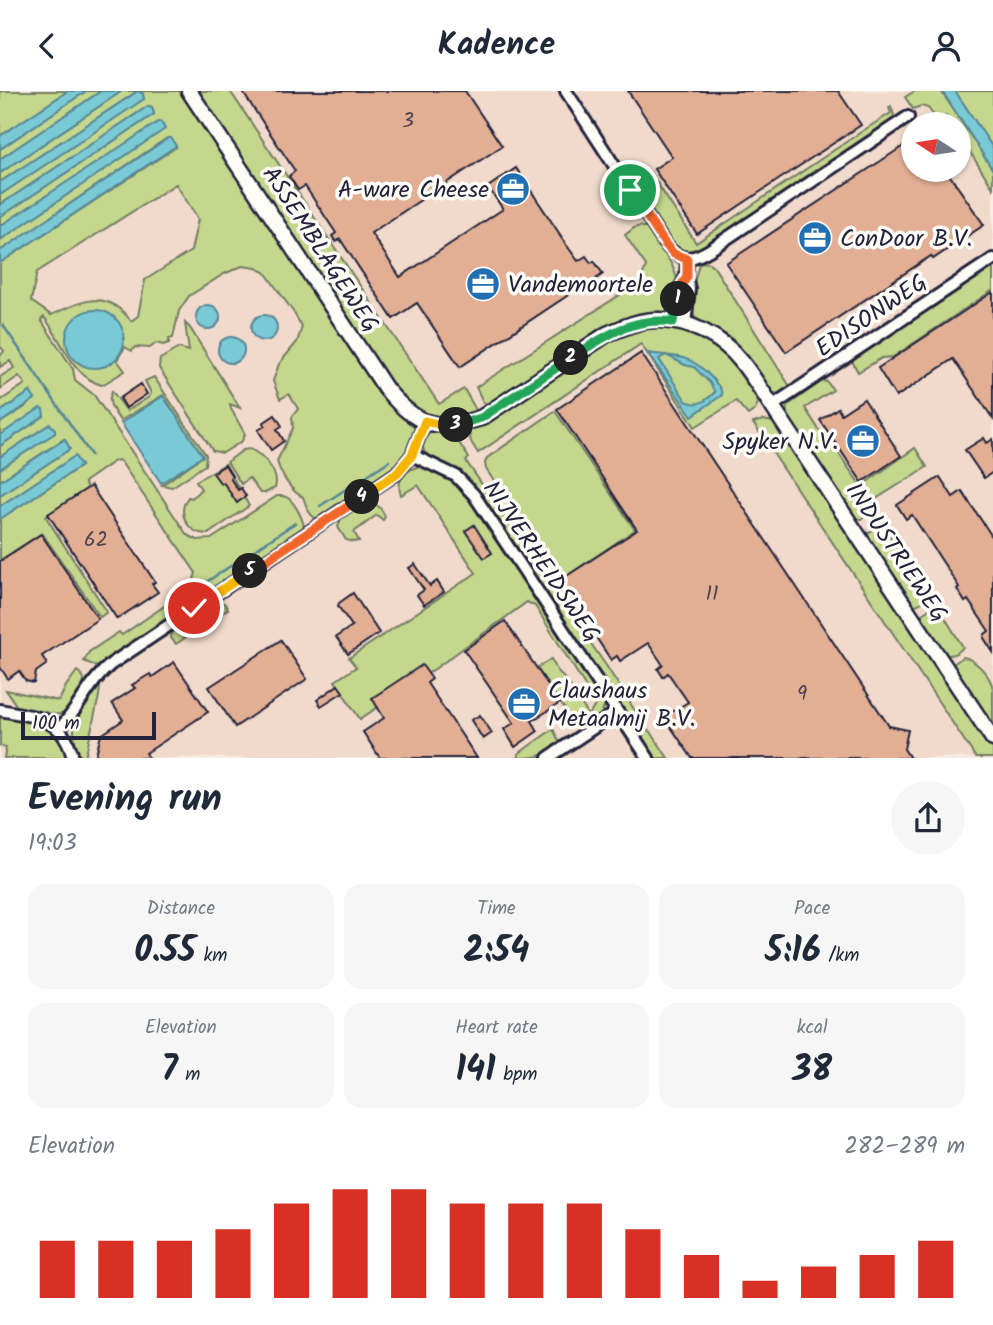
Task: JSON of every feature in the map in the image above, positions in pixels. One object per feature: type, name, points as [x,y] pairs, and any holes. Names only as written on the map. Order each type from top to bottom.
[{"type":"street","name":"ASSEMBLAGEWEG","points":[[189,91],[386,389],[402,408],[425,421]]},
{"type":"street","points":[[566,91],[665,244],[674,254],[687,259],[698,258],[901,122]]},
{"type":"street","points":[[679,323],[681,286],[687,277],[687,259]]},
{"type":"street","name":"EDISONWEG","points":[[772,406],[993,260]]},
{"type":"street","name":"INDUSTRIEWEG","points":[[425,421],[441,425],[460,424],[481,418],[607,334],[627,325],[659,320],[679,323],[706,333],[740,359],[993,739]]},
{"type":"street","points":[[59,729],[74,713],[93,681],[111,664],[397,473],[412,455],[425,421]]},
{"type":"street","name":"NIJVERHEIDSWEG","points":[[412,455],[456,476],[466,484],[648,758]]},
{"type":"street","points":[[0,710],[39,718],[59,729],[68,741],[73,758]]},
{"type":"street","points":[[548,758],[617,712]]},
{"type":"shaded area","points":[[0,91],[948,91],[962,112],[901,112],[901,182],[971,182],[971,125],[993,158],[993,758],[0,758]]},
{"type":"green space","points":[[0,91],[68,91],[0,136]]},
{"type":"green space","points":[[86,91],[101,91],[0,159],[0,149]]},
{"type":"green space","points":[[122,91],[138,91],[0,182],[0,173]]},
{"type":"green space","points":[[140,91],[183,91],[415,429],[410,447],[395,468],[319,519],[308,511],[303,497],[287,482],[277,461],[293,428],[292,417],[298,409],[289,394],[280,399],[273,381],[279,364],[297,342],[302,327],[265,272],[242,266],[189,296],[179,311],[173,338],[169,339],[169,343],[156,343],[150,348],[135,347],[132,351],[125,347],[117,360],[125,371],[102,385],[92,381],[75,366],[44,317],[41,320],[73,369],[75,380],[94,395],[187,535],[197,540],[211,539],[277,496],[285,496],[291,500],[304,525],[304,529],[299,533],[201,597],[196,596],[190,589],[195,586],[196,573],[121,462],[113,462],[84,482],[87,489],[46,517],[107,612],[100,617],[42,533],[0,560],[0,519],[81,466],[74,457],[0,506],[0,495],[70,449],[64,439],[0,481],[0,469],[55,433],[50,424],[0,457],[0,446],[44,416],[40,409],[0,435],[0,423],[25,407],[30,392],[0,412],[0,401],[25,384],[19,376],[0,389],[0,377],[14,368],[10,361],[0,367],[0,356],[4,351],[0,346],[0,263],[176,147],[167,138],[0,251],[0,240],[164,129],[161,122],[0,226],[0,217],[154,114],[152,107],[148,106],[0,205],[0,195],[143,99]],"holes":[[[176,184],[198,219],[191,251],[145,280],[138,316],[131,321],[122,311],[103,301],[83,302],[51,315],[31,301],[37,272]]]},
{"type":"green space","points":[[196,91],[230,91],[439,404],[464,389],[476,410],[457,417],[428,415],[404,400],[374,360]]},
{"type":"green space","points":[[915,91],[941,91],[955,112],[931,112],[921,106],[913,109],[905,97]]},
{"type":"green space","points":[[955,91],[993,91],[993,148],[971,112]]},
{"type":"green space","points":[[891,106],[894,115],[890,124],[698,251],[687,252],[673,245],[636,190],[639,182],[650,172],[696,243],[891,113]]},
{"type":"green space","points":[[971,137],[993,170],[993,188],[971,154]]},
{"type":"green space","points":[[640,226],[649,229],[672,265],[678,281],[670,311],[623,320],[507,395],[488,404],[483,402],[476,387],[640,282],[646,266],[625,235]]},
{"type":"green space","points":[[702,262],[714,267],[791,388],[778,394],[771,392],[732,339],[698,321],[694,316],[692,294],[699,264]]},
{"type":"green space","points":[[993,266],[993,290],[893,357],[882,358],[858,372],[852,361]]},
{"type":"green space","points":[[185,323],[240,408],[230,404],[245,434],[242,441],[223,453],[213,451],[159,368],[160,359],[179,348],[189,351]]},
{"type":"green space","points":[[661,326],[690,332],[712,342],[730,357],[757,395],[755,410],[748,415],[736,401],[695,427],[641,344],[478,453],[470,437],[470,430],[474,427],[603,342],[640,327]]},
{"type":"green space","points":[[154,377],[206,455],[205,465],[172,487],[162,485],[203,456],[163,395],[120,421],[110,403],[112,391],[127,411],[149,397],[151,393],[145,381]]},
{"type":"green space","points":[[822,381],[827,382],[833,390],[805,408],[861,486],[915,448],[927,467],[868,504],[871,507],[868,514],[861,519],[853,518],[786,417],[787,406]]},
{"type":"green space","points":[[555,411],[635,530],[559,581],[486,469],[485,463],[487,458]]},
{"type":"green space","points":[[763,420],[773,422],[785,433],[993,747],[993,758],[976,758],[753,423]]},
{"type":"green space","points":[[433,430],[449,431],[454,435],[469,458],[466,461],[668,758],[655,758],[468,478],[425,453],[423,437]]},
{"type":"green space","points":[[250,449],[260,455],[273,470],[275,488],[265,493],[260,493],[249,478],[241,484],[227,462],[243,450]]},
{"type":"green space","points":[[225,464],[249,506],[208,534],[195,531],[186,522],[183,510],[185,503],[188,497],[192,498],[201,489],[196,481]]},
{"type":"green space","points":[[422,466],[456,483],[471,499],[605,703],[602,712],[593,721],[580,728],[576,726],[537,668],[551,659],[589,716],[596,703],[535,606],[527,602],[360,719],[335,681],[356,667],[349,658],[476,573],[418,485],[401,495],[401,479],[407,472]]},
{"type":"green space","points":[[365,501],[378,506],[385,517],[383,520],[377,515],[354,532],[359,541],[346,540],[338,527],[341,518]]},
{"type":"green space","points":[[880,525],[886,530],[928,595],[916,605],[910,605],[868,539],[868,533]]},
{"type":"green space","points":[[182,594],[186,600],[185,608],[102,665],[97,667],[84,661],[89,652],[119,632],[122,635]]},
{"type":"green space","points":[[217,601],[224,603],[228,609],[176,644],[171,638],[172,631]]},
{"type":"green space","points":[[931,608],[939,608],[963,647],[957,653],[944,655],[921,621],[922,614]]},
{"type":"green space","points":[[963,657],[977,665],[992,684],[993,729],[952,668],[953,664]]},
{"type":"green space","points":[[77,671],[84,679],[82,687],[70,708],[61,714],[18,708],[6,690],[59,701]]},
{"type":"green space","points":[[97,685],[100,687],[99,696],[85,758],[79,758],[74,737],[75,725]]},
{"type":"green space","points":[[0,714],[32,722],[49,731],[62,746],[67,758],[4,758],[6,747],[0,746]]},
{"type":"green space","points":[[553,729],[559,741],[551,750],[537,756],[520,758],[518,754]]},
{"type":"water","points":[[68,91],[86,91],[0,149],[0,136]]},
{"type":"water","points":[[101,91],[122,91],[0,173],[0,159]]},
{"type":"water","points":[[138,91],[143,94],[144,99],[0,195],[0,182]]},
{"type":"water","points":[[942,91],[955,91],[969,112],[956,112]]},
{"type":"water","points":[[148,106],[152,107],[154,114],[0,217],[0,205]]},
{"type":"water","points":[[971,115],[993,148],[993,170],[971,136]]},
{"type":"water","points":[[161,122],[165,129],[0,240],[0,226]]},
{"type":"water","points":[[171,138],[176,146],[0,263],[0,251]]},
{"type":"water","points":[[208,305],[216,309],[220,317],[216,325],[208,329],[200,325],[196,317],[200,309]]},
{"type":"water","points":[[95,310],[111,315],[119,323],[124,339],[119,355],[111,363],[95,368],[79,363],[71,355],[66,339],[71,323],[79,315]]},
{"type":"water","points":[[264,315],[274,318],[277,328],[274,338],[264,341],[254,338],[251,328],[254,318]]},
{"type":"water","points":[[231,337],[240,341],[244,350],[240,359],[231,363],[222,359],[218,350],[222,341]]},
{"type":"water","points":[[648,353],[666,355],[689,360],[703,369],[718,385],[722,395],[692,416]],"holes":[[[666,355],[694,367],[715,392],[702,402],[686,401],[659,359]]]},
{"type":"water","points":[[30,392],[35,399],[0,423],[0,412]]},
{"type":"water","points":[[163,396],[203,456],[161,483],[121,423]]},
{"type":"water","points":[[40,408],[43,409],[44,416],[0,446],[0,435]]},
{"type":"water","points":[[50,424],[55,433],[0,469],[0,457]]},
{"type":"water","points":[[65,439],[70,449],[0,495],[0,481]]},
{"type":"water","points":[[75,456],[81,466],[0,519],[0,506]]},
{"type":"building","points":[[242,91],[465,91],[502,146],[371,233],[400,277],[503,209],[488,187],[516,168],[578,261],[586,256],[591,263],[594,261],[603,274],[460,367],[417,303],[393,319],[340,239],[336,242],[332,236],[336,233],[305,186],[298,190],[289,176],[295,171]]},
{"type":"building","points":[[628,91],[838,91],[861,125],[697,234],[654,169],[672,157]]},
{"type":"building","points":[[901,148],[901,182],[954,182],[984,225],[933,259],[931,256],[786,352],[726,263]]},
{"type":"building","points":[[993,292],[993,419],[953,359],[896,397],[878,368]]},
{"type":"building","points":[[641,353],[889,726],[908,730],[904,749],[910,758],[692,758],[664,717],[688,702],[668,673],[663,677],[658,669],[663,665],[648,643],[620,661],[617,656],[611,660],[559,581],[637,530],[557,409]]},
{"type":"building","points":[[141,384],[147,394],[126,408],[120,398]]},
{"type":"building","points":[[864,399],[901,456],[862,482],[820,420],[838,408],[841,414]]},
{"type":"building","points":[[275,415],[282,426],[277,429],[284,441],[271,450],[258,430]]},
{"type":"building","points":[[984,438],[987,443],[993,439],[993,472],[984,478],[965,450]]},
{"type":"building","points":[[225,465],[238,490],[241,488],[246,496],[237,503],[223,482],[221,484],[213,473]]},
{"type":"building","points":[[940,477],[953,497],[962,491],[993,538],[993,652],[984,638],[989,631],[968,600],[965,602],[957,589],[959,587],[912,515],[906,519],[897,505]]},
{"type":"building","points":[[91,486],[155,582],[152,584],[158,592],[117,619],[48,514]]},
{"type":"building","points":[[474,525],[492,553],[484,558],[465,531]]},
{"type":"building","points":[[41,534],[98,619],[42,656],[47,664],[36,672],[34,683],[26,681],[19,671],[8,679],[0,667],[0,561]]},
{"type":"building","points":[[415,564],[430,586],[437,581],[444,592],[424,605],[417,595],[424,590],[409,568]]},
{"type":"building","points":[[353,593],[379,633],[348,654],[336,637],[352,626],[338,606]]},
{"type":"building","points":[[505,621],[560,703],[532,721],[538,731],[515,747],[504,729],[514,723],[464,650]]},
{"type":"building","points":[[281,640],[307,679],[235,727],[209,687]]},
{"type":"building","points":[[174,662],[208,712],[146,753],[149,758],[95,758],[101,735],[123,720],[112,703],[135,688],[132,685],[150,674],[152,677]]},
{"type":"building","points":[[422,665],[432,679],[427,683],[477,758],[380,758],[363,732],[384,718],[372,698]]},
{"type":"building","points":[[338,685],[343,692],[321,706],[317,700]]},
{"type":"building","points":[[480,715],[492,733],[483,739],[471,720]]},
{"type":"waterway","points":[[3,325],[91,455]]},
{"type":"waterway","points":[[320,506],[389,461]]},
{"type":"waterway","points":[[202,585],[295,523]]},
{"type":"place","name":"A-ware Cheese","points":[[513,189]]},
{"type":"place","name":"ConDoor B.V.","points":[[815,238]]},
{"type":"place","name":"Vandemoortele","points":[[483,284]]},
{"type":"place","name":"Spyker N.V.","points":[[863,441]]},
{"type":"place","name":"Claushaus Metaalmij B.V.","points":[[524,704]]},
{"type":"route","points":[[194,608],[397,473],[412,455],[425,421],[441,425],[460,424],[481,418],[607,334],[627,325],[646,321],[673,322],[681,286],[687,277],[687,259],[674,254],[665,244],[630,190]]}]
